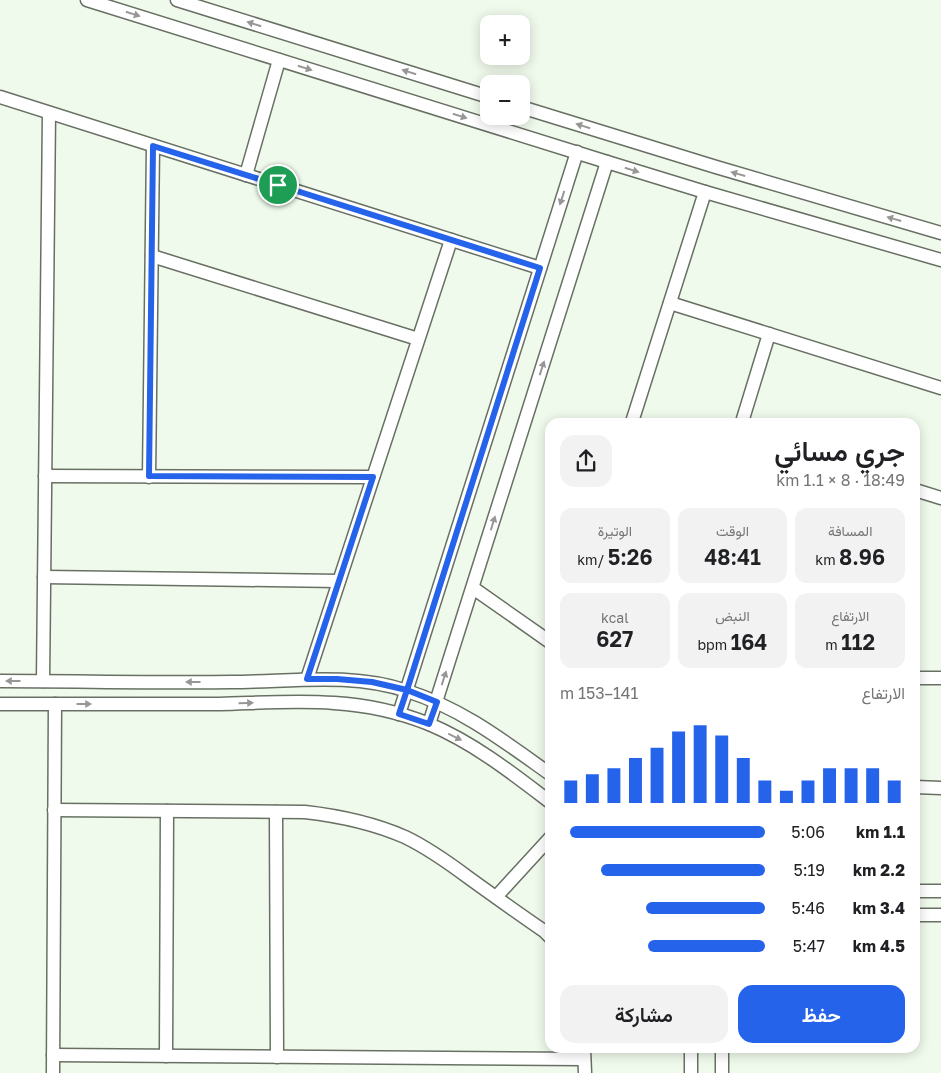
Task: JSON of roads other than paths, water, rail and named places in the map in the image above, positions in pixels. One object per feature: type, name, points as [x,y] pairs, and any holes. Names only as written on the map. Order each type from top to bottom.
[{"type":"street","points":[[87,0],[705,192],[941,260]]},
{"type":"street","points":[[177,0],[480,94]]},
{"type":"street","points":[[246,175],[279,60]]},
{"type":"street","points":[[0,97],[540,268]]},
{"type":"street","points":[[530,110],[941,233]]},
{"type":"street","points":[[43,681],[49,113]]},
{"type":"street","points":[[149,476],[153,146]]},
{"type":"street","points":[[399,714],[577,152]]},
{"type":"street","points":[[429,724],[607,162]]},
{"type":"street","points":[[633,418],[705,192]]},
{"type":"street","points":[[307,679],[451,240]]},
{"type":"street","points":[[152,256],[418,339]]},
{"type":"street","points":[[670,303],[941,388]]},
{"type":"street","points":[[743,418],[768,334]]},
{"type":"street","points":[[45,476],[373,477]]},
{"type":"street","points":[[920,492],[941,498]]},
{"type":"street","points":[[44,577],[339,581]]},
{"type":"street","points":[[473,588],[545,638]]},
{"type":"street","points":[[920,678],[941,678]]},
{"type":"street","points":[[0,681],[232,682],[337,679],[372,682],[407,690],[461,714],[545,771]]},
{"type":"street","points":[[0,704],[333,702],[365,706],[399,714],[429,724],[468,744],[545,798]]},
{"type":"street","points":[[53,1073],[55,704]]},
{"type":"street","points":[[920,787],[941,788]]},
{"type":"street","points":[[54,810],[305,812],[361,822],[405,837],[426,848],[545,932]]},
{"type":"street","points":[[166,1056],[167,811]]},
{"type":"street","points":[[276,812],[277,1057]]},
{"type":"street","points":[[496,897],[545,843]]},
{"type":"street","points":[[920,891],[941,891]]},
{"type":"street","points":[[920,915],[941,915]]},
{"type":"street","points":[[53,1055],[277,1057],[584,1053],[585,1073]]},
{"type":"street","points":[[690,1053],[691,1073]]},
{"type":"street","points":[[722,1053],[722,1073]]}]
